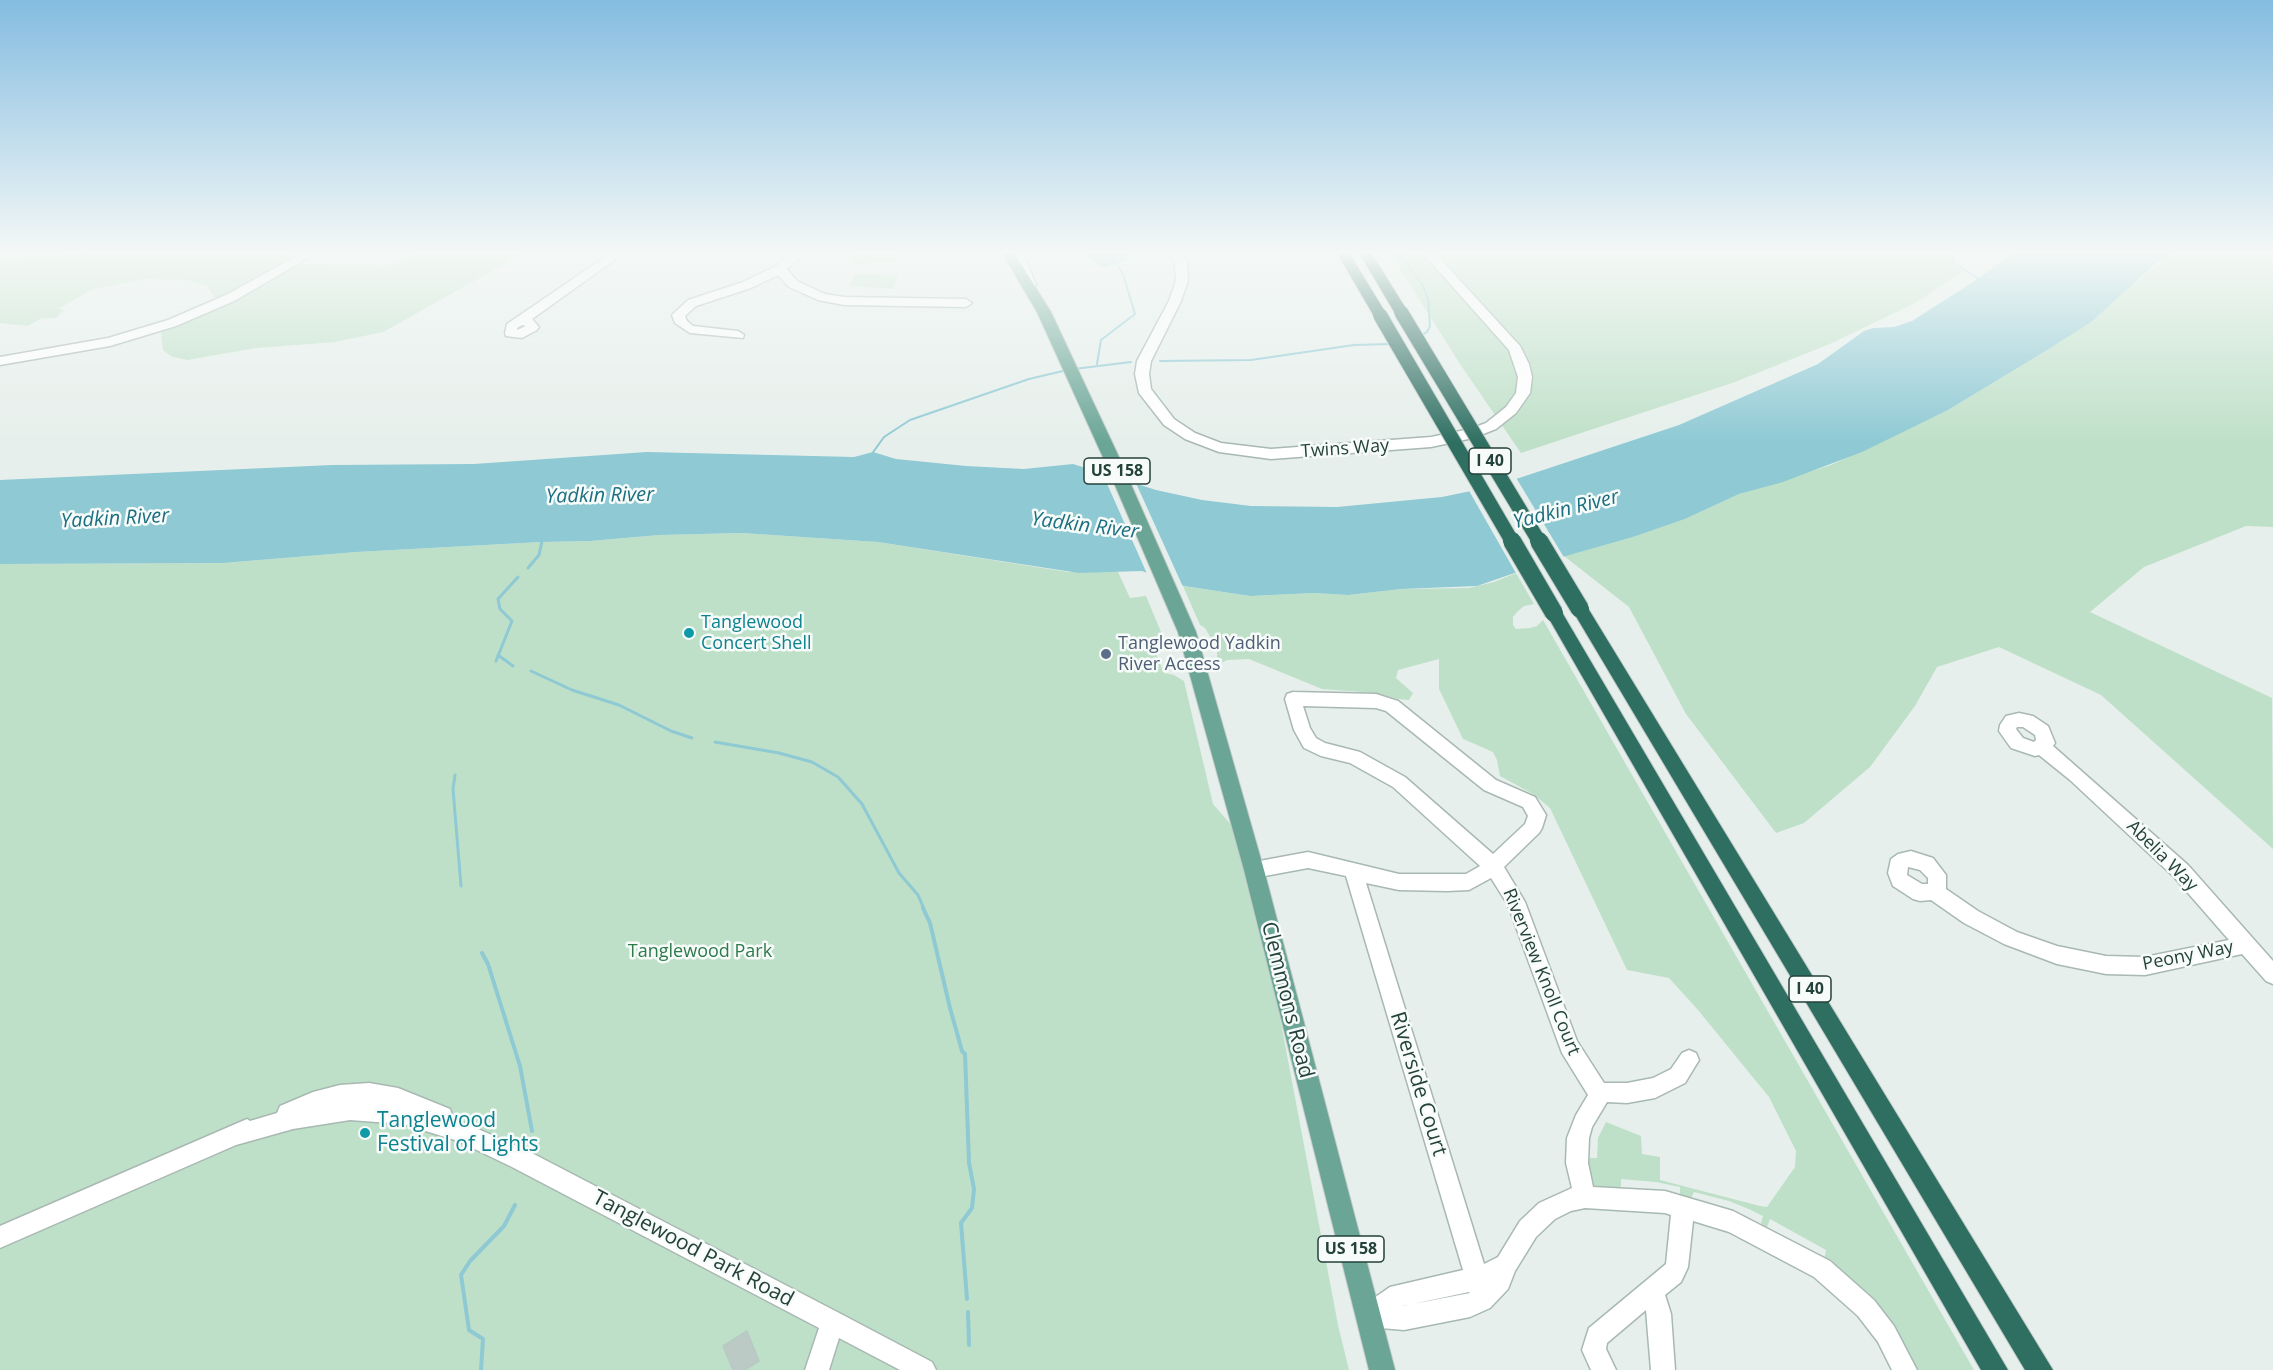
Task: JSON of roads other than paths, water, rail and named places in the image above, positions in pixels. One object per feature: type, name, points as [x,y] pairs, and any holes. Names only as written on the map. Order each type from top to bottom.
[{"type":"highway","name":"I 40","points":[[1380,315],[1995,1370]]},
{"type":"highway","name":"I 40","points":[[1403,315],[2040,1370]]},
{"type":"main road","name":"Clemmons Road","points":[[1045,315],[1110,455],[1187,632],[1198,666],[1254,870],[1382,1370]]},
{"type":"street","points":[[0,361],[110,342],[172,324],[192,315]]},
{"type":"street","points":[[520,321],[529,315]]},
{"type":"street","points":[[678,315],[681,323],[690,329],[738,335]]},
{"type":"street","name":"Twins Way","points":[[1168,315],[1144,361],[1142,374],[1144,390],[1155,407],[1169,422],[1190,436],[1219,447],[1271,454],[1431,442],[1473,433],[1491,426],[1511,410],[1523,393],[1525,376],[1515,349],[1484,315]]},
{"type":"street","name":"Riverview Knoll Court","points":[[1492,866],[1536,824],[1536,810],[1528,801],[1490,785],[1446,748],[1387,704],[1319,698],[1293,699],[1302,730],[1310,743],[1321,749],[1354,757],[1400,782],[1492,866],[1505,882],[1516,902],[1569,1046],[1600,1095]]},
{"type":"street","name":"Abelia Way","points":[[2042,747],[2181,871],[2273,975]]},
{"type":"street","points":[[1254,870],[1308,860],[1399,882],[1447,884],[1468,882],[1479,877],[1492,866]]},
{"type":"street","name":"Riverside Court","points":[[1353,870],[1480,1289]]},
{"type":"street","name":"Peony Way","points":[[1934,891],[1971,916],[2011,938],[2056,955],[2106,965],[2145,966],[2245,945]]},
{"type":"street","points":[[1585,1197],[1577,1163],[1578,1138],[1583,1122],[1600,1095],[1608,1092],[1627,1093],[1655,1088],[1678,1076],[1689,1060]]},
{"type":"street","name":"Tanglewood Park Road","points":[[0,1237],[237,1135],[293,1119],[350,1110],[403,1114],[460,1131],[520,1159],[924,1370]]},
{"type":"street","points":[[1369,1315],[1404,1318],[1470,1305],[1480,1289],[1492,1292],[1528,1229],[1557,1205],[1585,1197],[1657,1201],[1682,1206],[1749,1229],[1822,1269],[1866,1308],[1886,1334],[1905,1370]]},
{"type":"street","points":[[1604,1370],[1594,1350],[1597,1336],[1673,1274],[1677,1267],[1682,1206]]},
{"type":"street","points":[[1652,1289],[1659,1314],[1664,1370]]},
{"type":"street","points":[[817,1370],[833,1322]]},
{"type":"water","name":"Yadkin River","points":[[1922,315],[2099,315],[2044,352],[1948,410],[1862,452],[1783,482],[1739,494],[1685,519],[1477,586],[1401,589],[1348,595],[1314,593],[1250,596],[1184,586],[1142,571],[1079,573],[878,542],[742,533],[659,535],[590,541],[356,552],[223,563],[0,564],[0,480],[332,465],[474,464],[647,452],[854,457],[873,452],[896,459],[966,466],[1024,469],[1073,464],[1156,490],[1202,500],[1251,506],[1337,507],[1442,497],[1495,486],[1679,425],[1818,364],[1864,331],[1894,327]]},
{"type":"waterway","points":[[1097,364],[1101,340],[1134,315]]},
{"type":"waterway","points":[[1420,336],[1427,332],[1430,326],[1429,315]]},
{"type":"waterway","points":[[1160,361],[1251,360],[1354,345],[1390,344]]},
{"type":"waterway","points":[[1074,369],[1131,362]]},
{"type":"waterway","points":[[871,455],[884,437],[910,420],[1029,379],[1067,370]]},
{"type":"waterway","points":[[541,543],[542,539]]},
{"type":"waterway","points":[[528,568],[539,555],[542,541]]},
{"type":"waterway","points":[[498,655],[512,621],[500,609],[498,599],[518,577]]},
{"type":"waterway","points":[[496,661],[498,655]]},
{"type":"waterway","points":[[498,655],[513,666]]},
{"type":"waterway","points":[[531,671],[572,690],[619,705],[671,731],[692,738]]},
{"type":"waterway","points":[[715,742],[779,753],[812,762],[838,777],[862,804],[899,873],[918,895],[924,909]]},
{"type":"waterway","points":[[455,775],[453,789],[461,886]]},
{"type":"waterway","points":[[923,908],[930,923],[950,1008],[962,1051],[965,1054],[969,1163],[974,1189],[972,1208],[961,1223],[967,1299]]},
{"type":"waterway","points":[[482,953],[488,964],[520,1066],[532,1131]]},
{"type":"waterway","points":[[481,1370],[483,1339],[469,1330],[461,1275],[470,1261],[504,1226],[515,1205]]},
{"type":"waterway","points":[[968,1312],[969,1345]]},
{"type":"place","name":"Tanglewood Concert Shell","points":[[689,633]]},
{"type":"place","name":"Tanglewood Yadkin River Access","points":[[1106,654]]},
{"type":"place","name":"Tanglewood Festival of Lights","points":[[365,1133]]},
{"type":"park label","name":"Tanglewood Park","points":[[700,952]]}]
